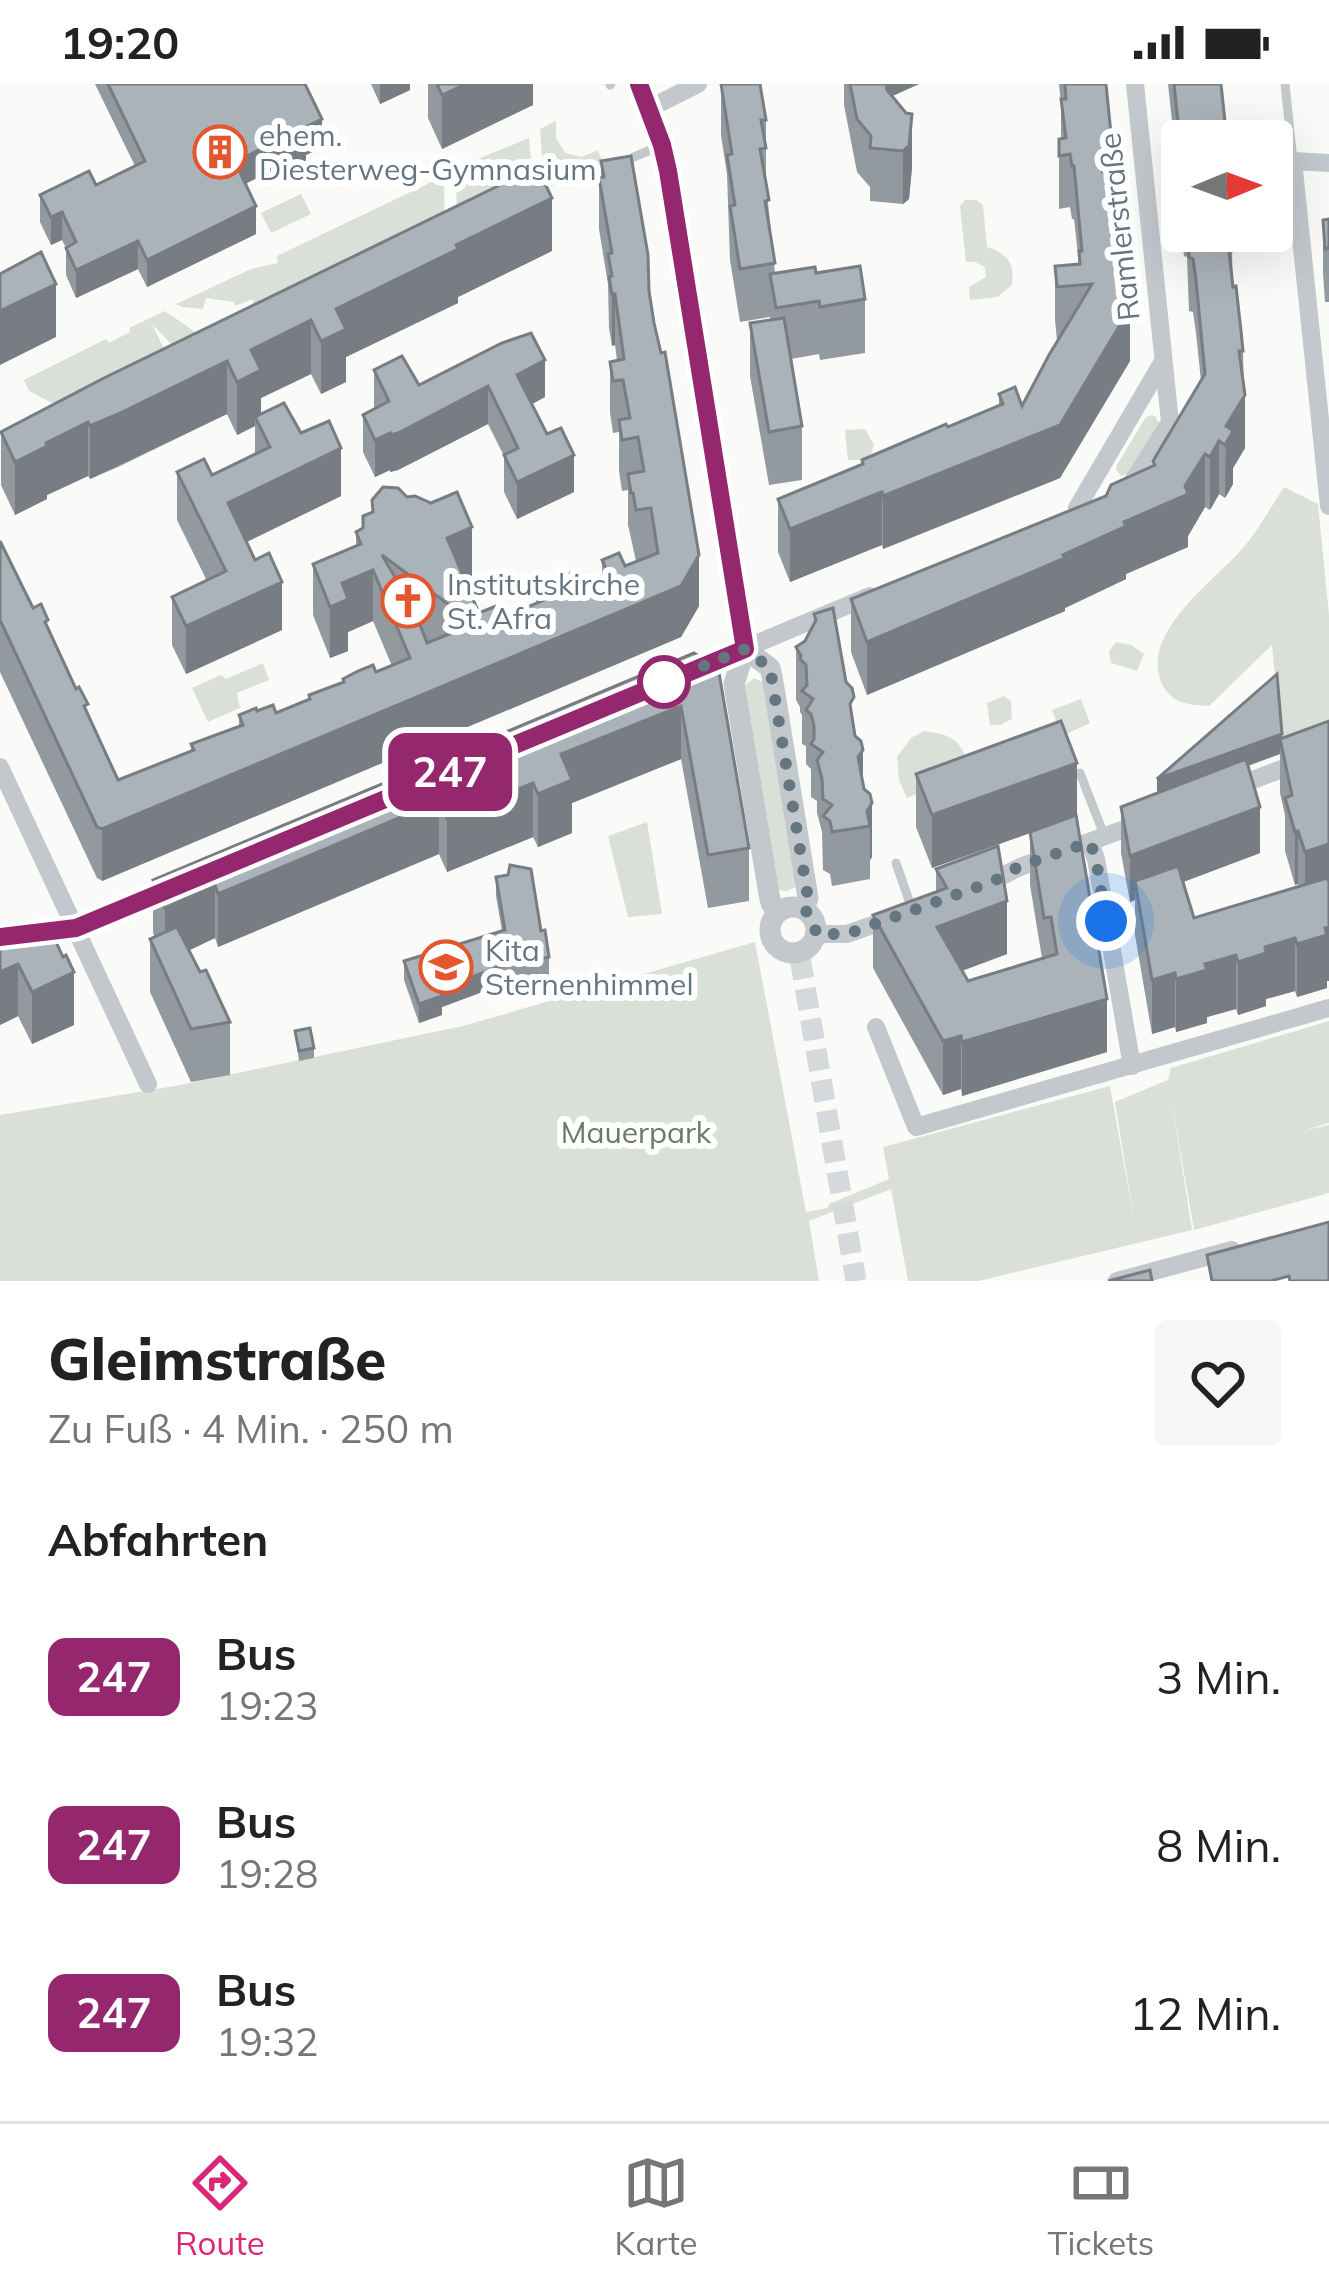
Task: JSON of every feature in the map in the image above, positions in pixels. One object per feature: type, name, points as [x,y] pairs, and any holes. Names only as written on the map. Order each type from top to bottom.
[{"type":"street","points":[[639,84],[662,145],[745,649],[734,684],[769,894],[778,912]]},
{"type":"street","points":[[650,108],[698,84]]},
{"type":"street","name":"Ramlerstraße","points":[[1118,494],[1133,484],[1170,422],[1135,84]]},
{"type":"street","points":[[1329,163],[1293,161],[1324,413],[1329,506]]},
{"type":"street","points":[[1077,508],[1162,363]]},
{"type":"street","points":[[1056,517],[1097,501]]},
{"type":"street","points":[[678,676],[879,592]]},
{"type":"street","points":[[745,649],[770,668],[772,676],[808,898],[804,909]]},
{"type":"street","points":[[1206,798],[1329,751]]},
{"type":"street","points":[[0,766],[148,1084]]},
{"type":"street","points":[[974,889],[1020,866],[1166,813]]},
{"type":"street","points":[[1097,839],[1096,859],[1132,1066]]},
{"type":"street","points":[[0,937],[76,928],[186,882]]},
{"type":"street","points":[[816,934],[847,934],[933,903]]},
{"type":"street","points":[[804,909],[814,920],[816,934],[800,955],[784,952],[772,941],[770,926],[778,912],[804,909]]},
{"type":"street","points":[[876,1027],[916,1127],[1329,1008]]},
{"type":"street","points":[[1117,1281],[1246,1246]]},
{"type":"lane","points":[[1285,84],[1289,120]]},
{"type":"lane","points":[[634,157],[662,145]]},
{"type":"lane","points":[[1080,773],[1097,839]]},
{"type":"lane","points":[[896,863],[912,910]]},
{"type":"green space","points":[[556,121],[556,138],[565,153],[582,157],[598,150],[603,163],[551,187],[543,169],[540,129]]},
{"type":"green space","points":[[529,138],[532,173],[457,234],[456,168]]},
{"type":"green space","points":[[444,176],[445,237],[252,314],[253,299],[235,306],[206,298],[203,309],[176,304],[251,269],[278,263],[277,256]]},
{"type":"green space","points":[[301,194],[311,214],[271,233],[261,213]]},
{"type":"green space","points":[[965,200],[983,205],[987,247],[1000,252],[1011,265],[1012,285],[997,297],[970,300],[969,287],[986,277],[985,267],[966,262],[960,206]]},
{"type":"green space","points":[[165,311],[203,342],[180,353],[152,324],[172,365],[79,417],[29,391],[24,380],[106,339],[109,343]]},
{"type":"green space","points":[[1151,415],[1159,423],[1128,474],[1121,476],[1117,465]]},
{"type":"green space","points":[[865,429],[874,445],[869,460],[848,460],[845,430]]},
{"type":"green space","points":[[1284,487],[1318,504],[1329,615],[1329,735],[1282,754],[1272,645],[1209,706],[1171,696],[1162,684],[1158,665],[1161,646],[1182,610],[1248,542]]},
{"type":"green space","points":[[1116,642],[1144,654],[1137,671],[1111,663],[1109,651]]},
{"type":"green space","points":[[263,663],[269,680],[237,693],[240,708],[208,722],[192,688]]},
{"type":"green space","points":[[754,678],[764,683],[796,887],[787,891],[776,890],[744,686]]},
{"type":"green space","points":[[1004,696],[1011,701],[1012,719],[990,725],[987,703]]},
{"type":"green space","points":[[1081,699],[1090,723],[1062,736],[1052,710]]},
{"type":"green space","points":[[924,731],[956,742],[970,772],[907,798],[897,757],[911,738]]},
{"type":"green space","points":[[647,822],[662,914],[628,917],[608,836]]},
{"type":"green space","name":"Mauerpark","points":[[755,942],[806,1212],[828,1208],[889,1179],[883,1147],[1110,1086],[1135,1226],[1115,1102],[1168,1080],[1171,1068],[1329,1021],[1329,1123],[1305,1130],[1329,1125],[1329,1193],[1194,1230],[1171,1097],[1192,1230],[978,1281],[908,1281],[891,1189],[809,1221],[819,1281],[0,1281],[0,1115],[175,1086],[463,1026]]},
{"type":"building","name":"ehem. Diesterweg-Gymnasium","points":[[108,84],[305,84],[322,119],[302,129],[306,136],[267,155],[263,148],[235,162],[256,206],[147,260],[138,241],[76,270],[66,248],[76,242],[62,212],[51,217],[40,195],[89,171],[96,185],[145,161]]},
{"type":"building","points":[[437,84],[466,84],[442,95]]},
{"type":"building","points":[[721,84],[760,84],[766,148],[760,149],[775,263],[740,269],[730,206],[735,205],[727,155],[732,154]]},
{"type":"building","points":[[850,84],[886,84],[906,113],[912,114],[909,146],[903,151],[870,148],[871,136],[857,119]]},
{"type":"building","points":[[1065,84],[1106,84],[1114,164],[1103,172],[1117,181],[1121,223],[1126,226],[1113,241],[1123,246],[1130,308],[1060,425],[790,529],[778,499],[946,424],[1003,404],[999,394],[1015,387],[1022,406],[1092,284],[1057,287],[1055,266],[1080,264],[1082,251],[1074,166],[1070,154],[1059,156],[1059,139],[1066,138],[1061,99],[1066,99]]},
{"type":"building","points":[[1174,84],[1221,84],[1225,120],[1178,120]]},
{"type":"building","points":[[631,156],[654,323],[661,353],[665,352],[699,555],[681,586],[102,829],[97,827],[0,620],[0,541],[33,608],[41,604],[118,780],[243,725],[239,715],[273,705],[276,713],[358,671],[373,665],[376,672],[410,658],[373,570],[342,583],[348,599],[330,607],[313,564],[361,544],[356,532],[363,528],[363,516],[373,512],[372,500],[383,487],[398,488],[407,497],[431,503],[457,492],[472,527],[447,538],[479,613],[496,606],[501,618],[542,601],[536,588],[552,580],[570,573],[575,587],[608,573],[602,560],[619,553],[625,566],[658,553],[651,508],[636,510],[631,493],[628,474],[644,471],[638,437],[622,440],[619,420],[630,418],[623,380],[613,381],[610,362],[624,359],[609,277],[608,254],[612,253],[599,178],[604,177],[601,161]],"holes":[[[382,555],[452,607],[462,629],[427,643]]]},
{"type":"building","points":[[537,167],[552,198],[336,309],[346,329],[321,341],[311,320],[251,350],[261,370],[237,382],[227,361],[118,414],[90,426],[88,422],[15,462],[1,432]]},
{"type":"building","points":[[1329,219],[1329,248],[1325,249],[1323,220]]},
{"type":"building","points":[[41,252],[56,284],[0,311],[0,274]]},
{"type":"building","points":[[1189,252],[1229,252],[1245,395],[1226,426],[1233,431],[1225,445],[1219,441],[1210,457],[1205,454],[1185,486],[1188,494],[1124,522],[1126,526],[1063,555],[1065,558],[867,642],[851,599],[1106,496],[1111,485],[1155,465],[1153,461],[1205,374],[1196,280]]},
{"type":"building","points":[[860,266],[865,299],[776,308],[770,274]]},
{"type":"building","points":[[784,318],[802,426],[769,432],[750,323]]},
{"type":"building","points":[[531,333],[545,360],[517,375],[547,434],[561,428],[574,455],[517,482],[504,455],[518,448],[488,386],[398,433],[375,440],[363,415],[389,401],[374,370],[402,356],[419,385]]},
{"type":"building","points":[[284,403],[301,433],[329,421],[341,448],[228,503],[255,560],[269,553],[282,582],[186,626],[172,597],[226,571],[177,472],[204,459],[212,475],[270,447],[255,417]]},
{"type":"building","points":[[833,608],[846,682],[854,697],[850,704],[855,736],[863,750],[858,757],[864,789],[872,803],[867,811],[870,826],[832,832],[830,821],[823,816],[832,805],[823,799],[817,760],[823,752],[811,744],[814,726],[806,710],[813,699],[802,691],[807,685],[806,665],[796,647],[805,641],[816,620],[814,614]]},
{"type":"building","points":[[694,653],[718,667],[749,848],[708,855],[681,706],[561,754],[572,780],[538,794],[533,783],[447,819],[439,801],[218,894],[215,885],[165,908],[153,880]]},
{"type":"building","points":[[1277,674],[1282,734],[1157,779]]},
{"type":"building","points":[[1061,721],[1077,763],[932,815],[916,774]]},
{"type":"building","points":[[1329,721],[1329,844],[1305,852],[1285,798],[1292,795],[1280,739]]},
{"type":"building","points":[[1246,759],[1260,807],[1130,856],[1121,807]]},
{"type":"building","points":[[1076,815],[1107,999],[962,1042],[961,1036],[943,1041],[873,915],[947,888],[936,869],[998,846],[1007,901],[937,927],[968,981],[1057,954],[1051,917],[1044,918],[1030,832]]},
{"type":"building","points":[[510,865],[531,869],[549,957],[501,966],[439,989],[442,996],[419,1004],[404,961],[505,930],[496,877],[508,875]]},
{"type":"building","points":[[1178,866],[1194,918],[1327,878],[1327,935],[1297,944],[1295,938],[1238,962],[1236,955],[1205,964],[1207,970],[1152,980],[1135,881]]},
{"type":"building","points":[[177,927],[200,972],[206,970],[230,1022],[191,1029],[150,939]]},
{"type":"building","points":[[19,928],[25,940],[50,929],[74,972],[32,992],[18,964],[0,972],[0,938]]},
{"type":"building","points":[[310,1028],[314,1048],[299,1051],[295,1031]]},
{"type":"building","points":[[1329,1222],[1329,1281],[1290,1281],[1289,1276],[1270,1281],[1212,1281],[1207,1255]]},
{"type":"building","points":[[1150,1270],[1152,1281],[1108,1281]]},
{"type":"tunnel","points":[[800,958],[856,1281]]},
{"type":"bus line","name":"247","points":[[0,937],[76,928],[745,649],[668,171],[639,84]]},
{"type":"place","name":"ehem. Diesterweg-Gymnasium","points":[[220,152]]},
{"type":"place","name":"Institutskirche St. Afra","points":[[408,601]]},
{"type":"place","name":"Kita Sternenhimmel","points":[[446,967]]},
{"type":"route","points":[[664,682],[745,649],[770,668],[808,898],[804,909],[814,920],[816,934],[847,934],[1090,842],[1106,921]]}]
